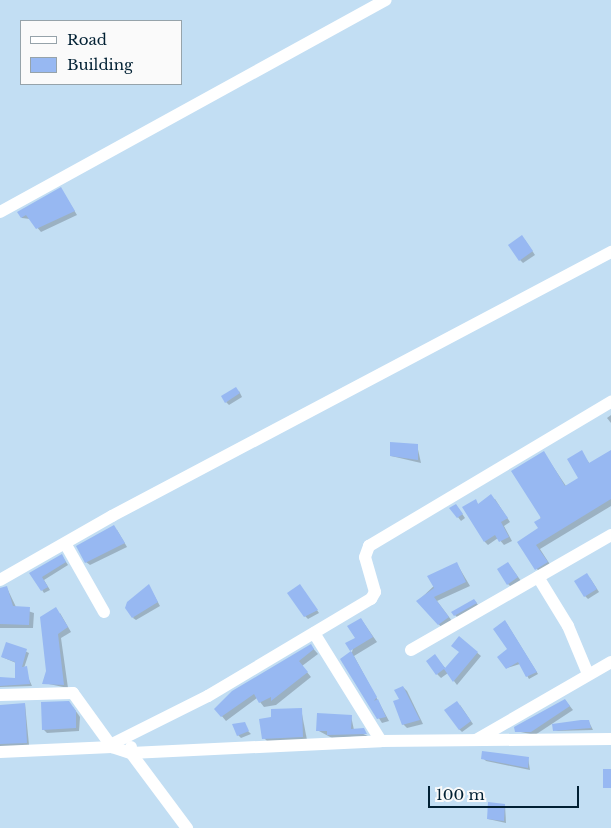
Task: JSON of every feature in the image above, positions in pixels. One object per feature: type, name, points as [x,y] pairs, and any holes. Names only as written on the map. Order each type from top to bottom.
[{"type":"street","points":[[0,212],[385,0]]},
{"type":"street","points":[[0,580],[66,545],[112,516],[611,252]]},
{"type":"street","points":[[0,752],[112,746],[133,736],[314,633],[371,599],[375,592],[365,557],[373,542],[611,402]]},
{"type":"street","points":[[411,650],[611,535]]},
{"type":"street","points":[[66,545],[104,612]]},
{"type":"street","points":[[538,577],[568,626],[588,674]]},
{"type":"street","points":[[314,633],[381,740]]},
{"type":"street","points":[[474,742],[611,662]]},
{"type":"street","points":[[0,695],[74,693],[112,746],[130,753],[381,740],[474,742],[611,739]]},
{"type":"street","points":[[133,736],[130,753],[187,828]]},
{"type":"building","points":[[61,187],[75,211],[36,229],[26,215],[21,218],[17,212]]},
{"type":"building","points":[[522,235],[533,251],[519,261],[508,245]]},
{"type":"building","points":[[236,387],[240,393],[225,403],[221,396]]},
{"type":"building","points":[[390,442],[418,444],[418,460],[390,456]]},
{"type":"building","points":[[582,450],[589,463],[611,450],[611,499],[536,545],[548,562],[535,570],[517,542],[538,528],[534,522],[541,518],[511,471],[544,451],[565,486],[578,478],[567,459]]},
{"type":"building","points":[[491,494],[508,518],[501,522],[509,537],[499,542],[495,535],[484,542],[462,507],[476,499],[478,504]]},
{"type":"building","points":[[456,504],[463,514],[457,518],[449,508]]},
{"type":"building","points":[[114,525],[125,543],[85,563],[76,546]]},
{"type":"building","points":[[62,554],[66,562],[42,577],[48,587],[41,591],[29,573]]},
{"type":"building","points":[[457,562],[466,582],[434,597],[449,617],[438,625],[416,601],[434,588],[427,576]]},
{"type":"building","points":[[508,562],[518,577],[507,585],[497,569]]},
{"type":"building","points":[[587,573],[597,589],[584,597],[574,581]]},
{"type":"building","points":[[149,584],[158,602],[132,618],[125,608],[127,602]]},
{"type":"building","points":[[300,584],[318,610],[304,617],[287,593]]},
{"type":"building","points":[[7,586],[13,606],[30,607],[29,625],[0,624],[0,588]]},
{"type":"building","points":[[474,599],[477,603],[454,616],[451,612]]},
{"type":"building","points":[[56,607],[68,627],[58,634],[64,685],[42,684],[46,671],[40,617]]},
{"type":"building","points":[[361,618],[373,637],[350,651],[345,643],[355,638],[347,626]]},
{"type":"building","points":[[505,620],[537,672],[526,677],[518,662],[506,669],[497,657],[507,649],[493,629]]},
{"type":"building","points":[[459,636],[478,652],[453,682],[444,669],[436,675],[426,661],[435,654],[445,668],[459,652],[451,646]]},
{"type":"building","points":[[6,642],[27,649],[22,667],[27,666],[30,684],[0,686],[0,677],[15,678],[15,662],[1,657]]},
{"type":"building","points":[[311,644],[314,649],[299,661],[308,672],[271,701],[271,697],[259,703],[254,694],[221,717],[214,709],[232,691]]},
{"type":"building","points":[[351,651],[377,697],[374,701],[378,699],[386,717],[377,719],[340,659]]},
{"type":"building","points":[[403,686],[420,720],[402,725],[393,701],[399,699],[394,690]]},
{"type":"building","points":[[565,699],[570,706],[531,732],[515,732],[514,727]]},
{"type":"building","points":[[69,701],[76,711],[76,728],[42,730],[41,702]]},
{"type":"building","points":[[457,701],[471,721],[459,730],[444,710]]},
{"type":"building","points":[[25,703],[27,743],[0,744],[0,705]]},
{"type":"building","points":[[302,708],[303,737],[262,739],[259,719],[271,717],[271,709]]},
{"type":"building","points":[[317,713],[352,715],[351,729],[364,728],[367,734],[327,735],[327,731],[316,731]]},
{"type":"building","points":[[589,720],[591,728],[553,731],[552,724]]},
{"type":"building","points":[[245,722],[249,731],[237,736],[232,724]]},
{"type":"building","points":[[482,751],[529,757],[528,768],[481,759]]},
{"type":"building","points":[[603,769],[611,769],[611,788],[603,788]]},
{"type":"building","points":[[488,802],[505,804],[504,821],[487,819]]}]
